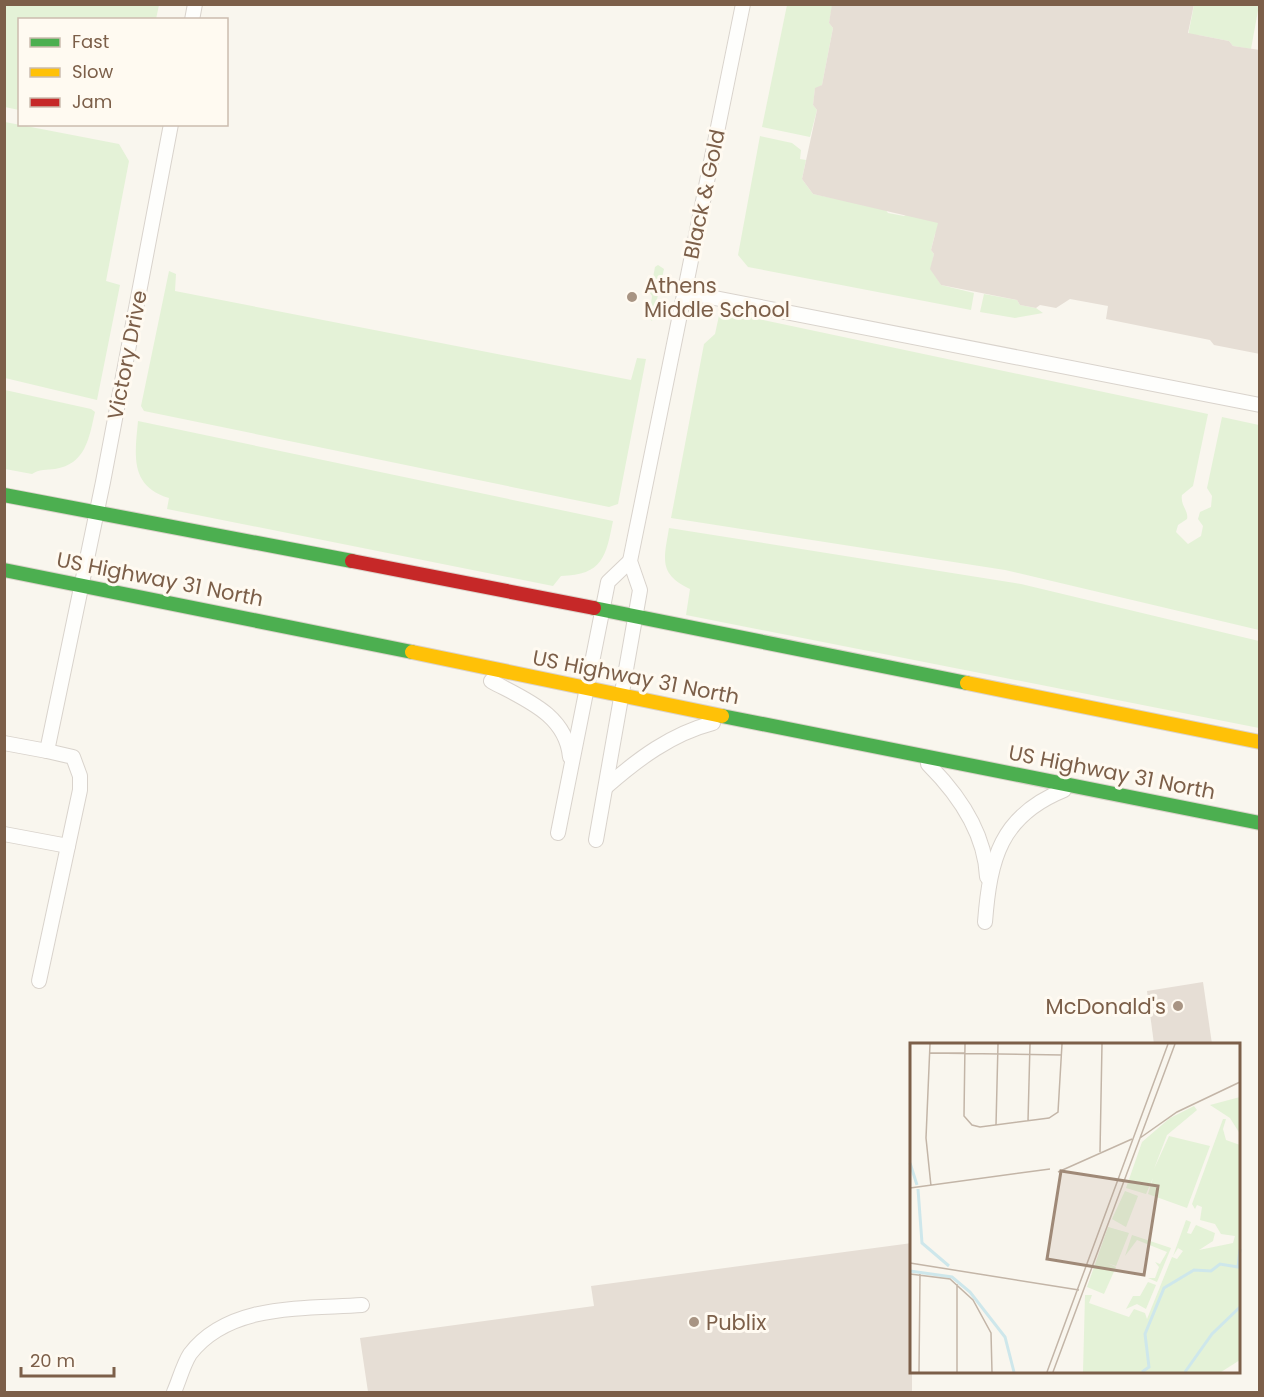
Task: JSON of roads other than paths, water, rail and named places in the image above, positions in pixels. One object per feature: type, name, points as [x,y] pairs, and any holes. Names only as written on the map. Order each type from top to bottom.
[{"type":"main road","points":[[4,495],[601,609],[1260,742]]},
{"type":"main road","name":"US Highway 31 North","points":[[4,570],[622,697],[1260,823]]},
{"type":"lane","name":"Black & Gold","points":[[630,561],[743,4]]},
{"type":"lane","name":"Victory Drive","points":[[47,750],[96,513],[171,126]]},
{"type":"lane","points":[[684,292],[1260,405]]},
{"type":"lane","points":[[558,833],[608,582],[630,561],[640,590],[597,840]]},
{"type":"lane","points":[[458,662],[537,706],[556,720],[568,742],[571,765]]},
{"type":"lane","points":[[606,788],[662,744],[695,728],[733,718]]},
{"type":"lane","points":[[4,743],[73,757],[80,776],[68,846],[39,981]]},
{"type":"lane","points":[[919,756],[947,783],[969,815],[983,850],[988,891]]},
{"type":"lane","points":[[985,922],[995,856],[1014,825],[1040,803],[1075,786]]},
{"type":"lane","points":[[4,834],[68,846]]},
{"type":"lane","points":[[174,1392],[189,1356],[207,1336],[234,1321],[262,1312],[362,1305]]},
{"type":"place","name":"Athens Middle School","points":[[632,297]]},
{"type":"place","name":"McDonald's","points":[[1178,1006]]},
{"type":"place","name":"Publix","points":[[694,1322]]}]
